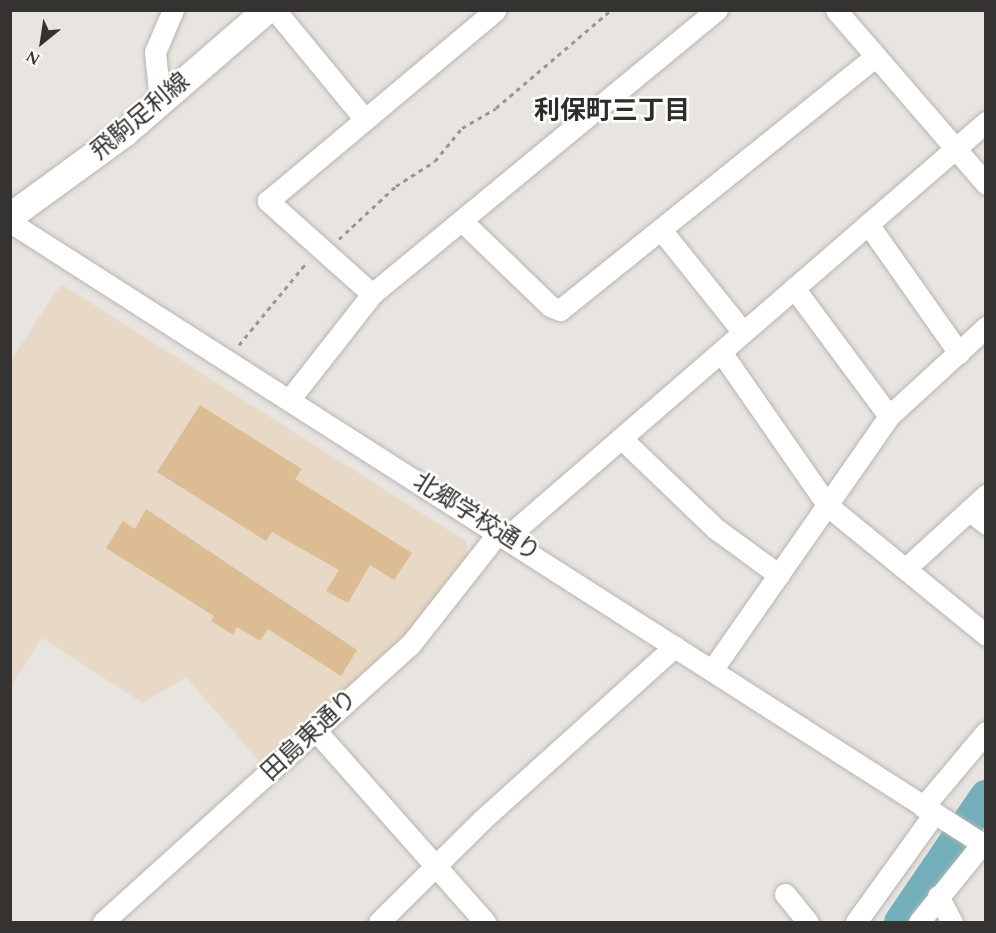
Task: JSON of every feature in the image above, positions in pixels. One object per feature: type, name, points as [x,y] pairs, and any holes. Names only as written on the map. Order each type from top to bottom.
[{"type":"main road","name":"飛駒足利線","points":[[10,216],[160,101],[266,10]]},
{"type":"street","points":[[160,101],[155,52],[173,10]]},
{"type":"street","points":[[275,10],[363,117]]},
{"type":"street","points":[[372,294],[328,249],[268,201],[363,117],[496,10]]},
{"type":"street","points":[[289,400],[372,294],[463,222],[717,10]]},
{"type":"street","points":[[836,10],[953,150],[986,184]]},
{"type":"street","points":[[463,222],[550,306],[560,310],[662,231],[876,56]]},
{"type":"street","name":"田島東通り","points":[[110,920],[410,645],[503,535],[621,438],[986,122]]},
{"type":"street","name":"北郷学校通り","points":[[10,222],[503,535],[981,843]]},
{"type":"street","points":[[712,670],[890,416],[976,343],[868,224]]},
{"type":"street","points":[[662,231],[743,332]]},
{"type":"street","points":[[794,288],[890,416]]},
{"type":"street","points":[[721,352],[828,506],[986,635]]},
{"type":"street","points":[[621,438],[716,529],[779,575]]},
{"type":"street","points":[[905,569],[986,495]]},
{"type":"street","points":[[969,510],[986,524]]},
{"type":"street","points":[[379,922],[436,864],[675,646]]},
{"type":"street","points":[[317,732],[486,922]]},
{"type":"street","points":[[856,922],[933,813],[986,732]]},
{"type":"street","points":[[919,922],[981,843]]},
{"type":"street","points":[[785,894],[803,921]]},
{"type":"street","points":[[938,896],[952,922]]},
{"type":"path","points":[[238,346],[295,273],[328,249],[396,186],[435,161],[462,128],[496,108],[611,10]]},
{"type":"shaded area","points":[[61,284],[467,542],[466,560],[418,621],[264,767],[186,677],[143,703],[42,638],[11,686],[11,360]]},
{"type":"building","points":[[200,405],[302,469],[295,479],[412,553],[394,580],[370,565],[348,603],[326,591],[339,570],[272,532],[266,541],[157,472]]},
{"type":"building","points":[[146,509],[357,650],[341,676],[268,629],[260,641],[237,627],[233,635],[211,621],[214,616],[106,548],[123,521],[135,529]]},
{"type":"waterway","points":[[900,922],[986,796]]},
{"type":"district","name":"利保町三丁目","points":[[612,112]]}]
